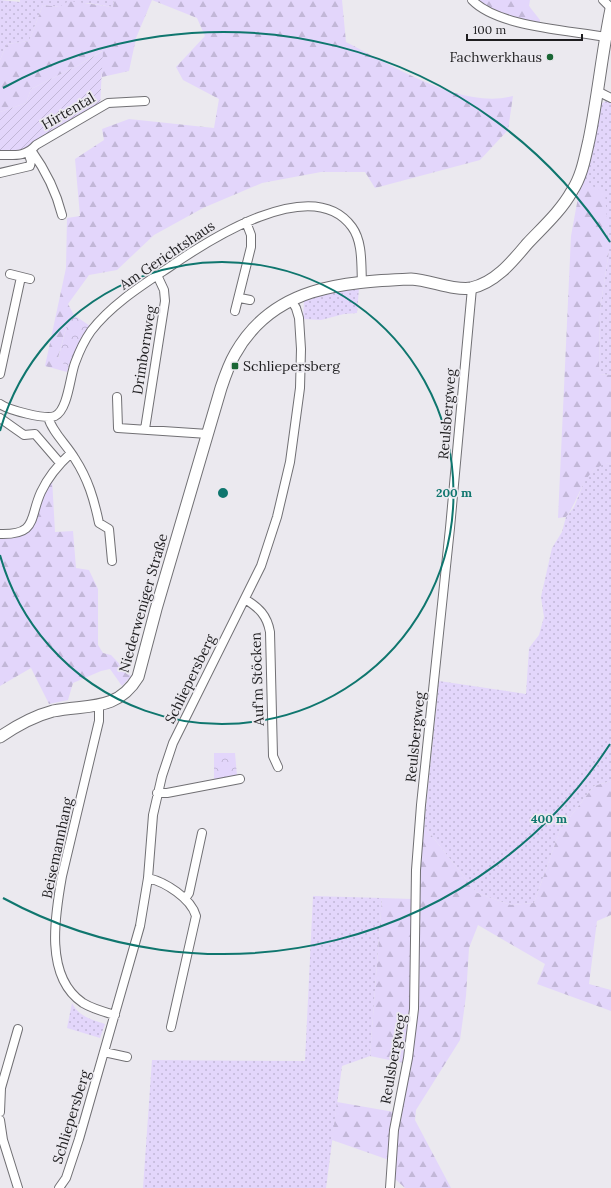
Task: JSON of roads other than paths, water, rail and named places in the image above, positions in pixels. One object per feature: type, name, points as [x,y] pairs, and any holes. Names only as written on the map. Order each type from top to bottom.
[{"type":"street","points":[[472,0],[480,8],[502,18],[606,37]]},
{"type":"street","points":[[472,288],[494,277],[510,264],[571,193],[582,169],[599,92],[611,8],[603,0]]},
{"type":"street","points":[[599,92],[611,98]]},
{"type":"street","name":"Hirtental","points":[[0,155],[25,155],[36,145],[108,103],[145,101]]},
{"type":"street","points":[[0,173],[30,166],[32,161],[30,151]]},
{"type":"street","points":[[30,151],[51,183],[62,215]]},
{"type":"street","name":"Am Gerichtshaus","points":[[48,417],[55,416],[61,411],[75,363],[91,331],[105,315],[158,275],[212,239],[246,222],[291,209],[316,208],[337,213],[346,220],[356,233],[359,243],[362,283]]},
{"type":"street","points":[[235,311],[240,298],[252,242],[246,222]]},
{"type":"street","points":[[10,274],[30,278]]},
{"type":"street","name":"Drimbornweg","points":[[145,430],[165,301],[164,290],[158,275]]},
{"type":"street","points":[[0,374],[21,276]]},
{"type":"street","name":"Niederweniger Straße","points":[[0,737],[13,728],[42,715],[67,709],[99,706],[124,696],[138,677],[156,609],[221,388],[235,354],[254,329],[272,313],[291,300],[322,288],[362,283],[420,279],[462,288],[472,288]]},
{"type":"street","name":"Reulsbergweg","points":[[390,1188],[394,1130],[408,1058],[414,1009],[416,870],[421,805],[472,288]]},
{"type":"street","points":[[240,298],[250,300]]},
{"type":"street","name":"Schliepersberg","points":[[59,1188],[66,1178],[79,1139],[140,926],[148,878],[150,836],[157,793],[174,744],[202,684],[245,599],[270,541],[290,462],[300,388],[301,349],[298,313],[291,300]]},
{"type":"street","points":[[117,397],[118,428],[208,434]]},
{"type":"street","points":[[0,404],[9,408],[48,417],[50,424],[71,453],[91,488],[99,522],[109,529],[112,561]]},
{"type":"street","points":[[0,418],[24,435],[35,434],[60,463]]},
{"type":"street","points":[[0,534],[16,534],[23,532],[29,527],[33,521],[42,490],[60,463],[71,453]]},
{"type":"street","name":"Auf'm Stöcken","points":[[245,599],[262,612],[268,620],[270,639],[273,756],[278,767]]},
{"type":"street","name":"Beisemannhang","points":[[99,706],[99,721],[60,888],[56,927],[57,951],[61,974],[66,986],[74,995],[92,1008],[115,1016]]},
{"type":"street","points":[[157,793],[168,793],[240,779]]},
{"type":"street","points":[[185,899],[189,893],[202,833]]},
{"type":"street","points":[[148,878],[156,880],[185,899],[194,907],[196,916],[171,1027]]},
{"type":"street","points":[[0,1112],[1,1088],[18,1029]]},
{"type":"street","points":[[104,1052],[127,1057]]},
{"type":"street","points":[[0,1120],[3,1140],[18,1188]]},
{"type":"place","name":"Fachwerkhaus","points":[[550,57]]},
{"type":"place","name":"Schliepersberg","points":[[235,366]]}]
